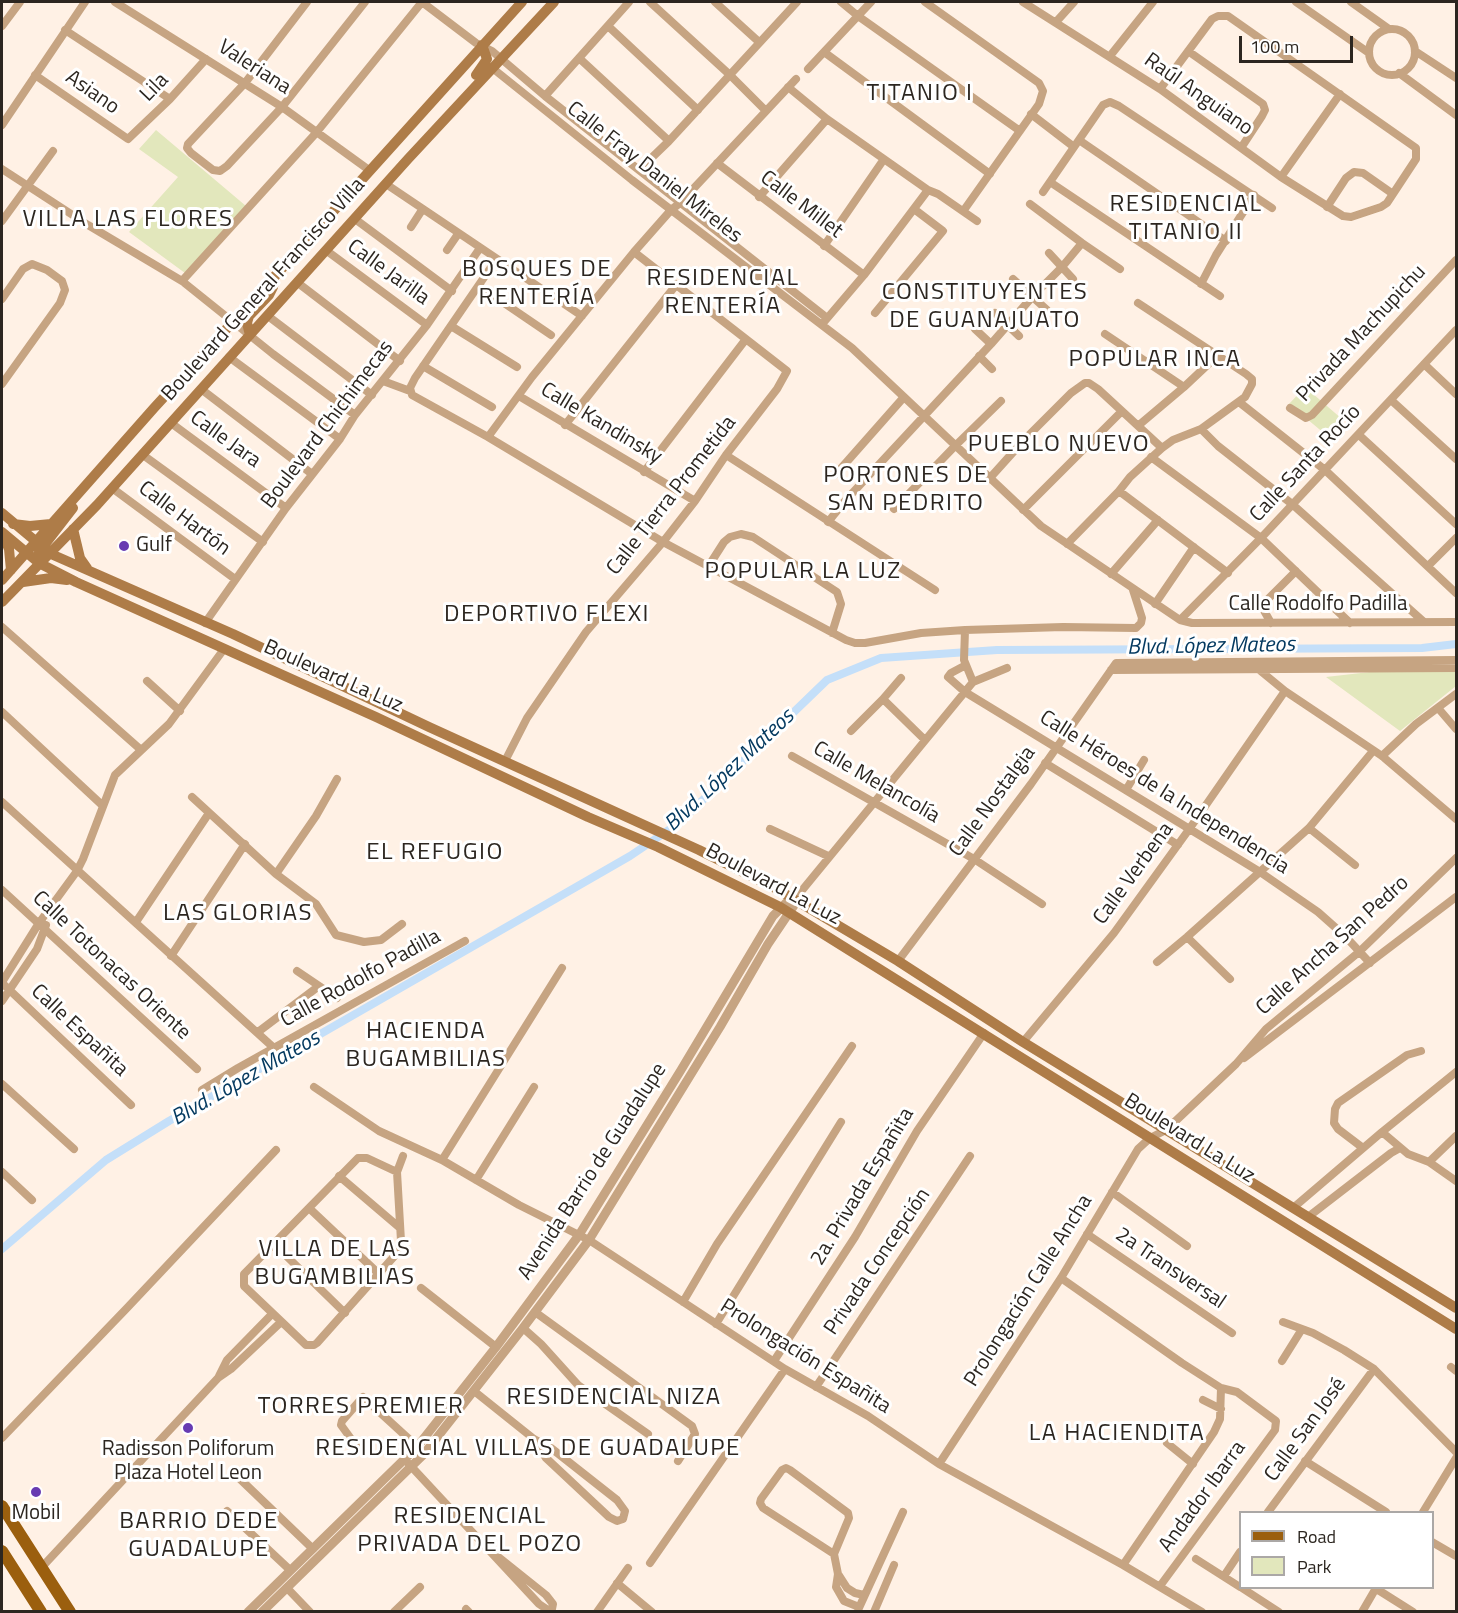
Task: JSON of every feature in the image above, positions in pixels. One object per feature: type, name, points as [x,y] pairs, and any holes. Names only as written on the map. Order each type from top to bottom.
[{"type":"main road","name":"Boulevard General Francisco Villa","points":[[3,601],[23,582],[38,562],[51,524],[83,487],[275,276],[479,45],[522,2]]},
{"type":"main road","name":"Boulevard General Francisco Villa","points":[[2,580],[25,553],[43,549],[73,530],[327,251],[489,65],[500,58],[554,2]]},
{"type":"main road","points":[[479,45],[487,55],[489,65]]},
{"type":"main road","points":[[249,335],[247,323],[249,316],[269,295],[275,276]]},
{"type":"main road","points":[[3,601],[14,585],[38,562],[37,553],[43,549],[72,511],[83,487]]},
{"type":"main road","name":"Boulevard La Luz","points":[[2,513],[43,549],[205,623],[233,633],[304,669],[699,850],[796,897],[1023,1042],[1455,1305]]},
{"type":"main road","points":[[13,524],[30,526],[51,524]]},
{"type":"main road","points":[[73,530],[80,558],[89,571]]},
{"type":"main road","points":[[2,533],[9,549],[11,570]]},
{"type":"main road","name":"Boulevard La Luz","points":[[2,533],[38,562],[76,582],[691,862],[785,910],[1456,1329]]},
{"type":"main road","points":[[23,582],[51,578],[76,582]]},
{"type":"main road","points":[[691,862],[696,858],[699,850]]},
{"type":"main road","points":[[2,1506],[70,1611]]},
{"type":"main road","points":[[2,1551],[41,1611]]},
{"type":"street","points":[[2,125],[85,2]]},
{"type":"street","name":"Valeriana","points":[[115,2],[282,107],[369,170]]},
{"type":"street","points":[[307,2],[245,83],[188,144],[187,148],[204,165],[215,171],[227,166],[282,107],[365,2]]},
{"type":"street","points":[[182,281],[316,133],[422,2]]},
{"type":"street","name":"Calle Fray Daniel Mireles","points":[[422,2],[500,58],[827,318]]},
{"type":"street","points":[[545,96],[629,2]]},
{"type":"street","points":[[650,2],[765,110]]},
{"type":"street","points":[[715,2],[759,42]]},
{"type":"street","points":[[639,170],[669,141],[797,2]]},
{"type":"street","points":[[841,2],[1020,131]]},
{"type":"street","points":[[808,69],[871,2]]},
{"type":"street","points":[[925,2],[1039,83],[1043,91],[1042,98],[964,210]]},
{"type":"street","name":"Raúl Anguiano","points":[[1023,2],[1160,89],[1281,177],[1343,216],[1351,217],[1381,207],[1393,194]]},
{"type":"street","points":[[1056,22],[1074,2]]},
{"type":"street","points":[[1110,56],[1153,2]]},
{"type":"street","points":[[1296,2],[1369,53]]},
{"type":"street","points":[[1350,2],[1389,29]]},
{"type":"street","points":[[2,26],[16,3]]},
{"type":"street","points":[[1160,89],[1212,20],[1218,16],[1228,16],[1416,148],[1416,159],[1393,194],[1363,173],[1354,172],[1346,178],[1327,207]]},
{"type":"street","points":[[608,26],[698,110]]},
{"type":"street","points":[[1389,29],[1395,29],[1407,35],[1415,51],[1412,62],[1404,71],[1385,74],[1371,60],[1369,53],[1377,35],[1389,29]]},
{"type":"street","points":[[66,30],[170,99]]},
{"type":"street","points":[[1188,51],[1263,104],[1265,110],[1241,148]]},
{"type":"street","points":[[1415,51],[1456,78]]},
{"type":"street","points":[[824,52],[990,174]]},
{"type":"street","points":[[579,58],[669,141]]},
{"type":"street","name":"Lila","points":[[128,139],[170,99],[206,59]]},
{"type":"street","name":"Calle Fray Daniel Mireles","points":[[489,65],[671,210],[859,354],[1023,510],[1067,544],[1180,620]]},
{"type":"street","points":[[1399,73],[1456,115]]},
{"type":"street","name":"Asiano","points":[[35,75],[128,139]]},
{"type":"street","points":[[488,437],[532,377],[634,252],[796,79]]},
{"type":"street","points":[[788,87],[827,119],[928,190],[964,210],[977,221]]},
{"type":"street","points":[[1281,177],[1340,94]]},
{"type":"street","points":[[1043,192],[1102,105],[1110,102],[1272,208]]},
{"type":"street","points":[[1031,114],[1226,241]]},
{"type":"street","points":[[759,196],[827,119]]},
{"type":"street","points":[[2,221],[53,152]]},
{"type":"street","points":[[824,246],[885,159]]},
{"type":"street","name":"Calle Millet","points":[[717,163],[864,275]]},
{"type":"street","points":[[2,169],[27,187],[182,281],[355,415]]},
{"type":"street","points":[[1050,182],[1220,296]]},
{"type":"street","points":[[386,184],[582,316]]},
{"type":"street","points":[[821,326],[864,275],[928,190]]},
{"type":"street","points":[[1201,284],[1216,255],[1254,195]]},
{"type":"street","points":[[1030,204],[1120,269]]},
{"type":"street","points":[[875,313],[943,231],[914,209]]},
{"type":"street","points":[[411,227],[422,210]]},
{"type":"street","points":[[355,219],[452,291]]},
{"type":"street","points":[[447,250],[458,234]]},
{"type":"street","points":[[828,522],[1082,243]]},
{"type":"street","name":"Boulevard Chichimecas","points":[[205,623],[286,508],[340,440],[355,415],[400,361],[452,291],[480,248]]},
{"type":"street","name":"Calle Jarilla","points":[[327,251],[427,325]]},
{"type":"street","points":[[634,252],[746,339],[644,472]]},
{"type":"street","points":[[1049,253],[1073,279]]},
{"type":"street","name":"Boulevard Chichimecas","points":[[410,391],[423,366],[496,260]]},
{"type":"street","name":"Privada Machupichu","points":[[1290,408],[1306,418],[1312,415],[1456,260]]},
{"type":"street","points":[[2,299],[23,269],[32,264],[47,270],[62,281],[65,290],[63,299],[2,384]]},
{"type":"street","points":[[1013,279],[1047,310]]},
{"type":"street","points":[[298,283],[400,361]]},
{"type":"street","points":[[565,425],[676,285]]},
{"type":"street","points":[[479,286],[551,335]]},
{"type":"street","points":[[1067,544],[1151,457],[1173,440],[1201,429],[1239,402],[1245,397],[1252,384],[1252,379],[1246,374],[1138,303]]},
{"type":"street","points":[[995,313],[1019,336]]},
{"type":"street","points":[[268,316],[372,394]]},
{"type":"street","points":[[450,326],[517,367]]},
{"type":"street","points":[[975,329],[991,344]]},
{"type":"street","name":"Calle Santa Rocío","points":[[1180,620],[1228,573],[1456,330]]},
{"type":"street","points":[[1105,334],[1184,387]]},
{"type":"street","name":"Calle Tierra Prometida","points":[[505,761],[528,718],[586,632],[663,542],[777,389],[787,371],[746,339]]},
{"type":"street","points":[[1139,425],[1218,355]]},
{"type":"street","points":[[229,357],[340,440]]},
{"type":"street","points":[[980,357],[992,369]]},
{"type":"street","points":[[1424,364],[1456,394]]},
{"type":"street","points":[[423,366],[492,407]]},
{"type":"street","points":[[383,381],[410,391],[417,399],[488,437],[708,567],[855,643],[921,633],[965,633],[1063,627],[1136,628],[1142,618],[1133,590]]},
{"type":"street","points":[[990,479],[1025,439],[1079,386],[1089,383],[1139,425],[1162,448]]},
{"type":"street","points":[[201,389],[312,474]]},
{"type":"street","name":"Calle Kandinsky","points":[[519,396],[695,501]]},
{"type":"street","points":[[836,474],[903,397]]},
{"type":"street","points":[[1391,400],[1456,459]]},
{"type":"street","points":[[894,509],[1001,401]]},
{"type":"street","points":[[1239,402],[1325,470],[1456,593]]},
{"type":"street","points":[[1023,510],[1122,411]]},
{"type":"street","name":"Calle Jara","points":[[171,423],[286,508]]},
{"type":"street","points":[[1201,429],[1218,446],[1292,504],[1424,622]]},
{"type":"street","points":[[1359,435],[1456,524]]},
{"type":"street","points":[[143,455],[263,542]]},
{"type":"street","points":[[726,455],[935,590]]},
{"type":"street","points":[[1151,457],[1261,538],[1350,623]]},
{"type":"street","name":"Calle Hartón","points":[[112,488],[235,579]]},
{"type":"street","points":[[1119,491],[1228,573]]},
{"type":"street","points":[[1110,574],[1158,520]]},
{"type":"street","points":[[708,567],[724,542],[730,537],[741,534],[753,537],[837,592],[841,604],[832,633]]},
{"type":"street","points":[[1428,566],[1456,538]]},
{"type":"street","points":[[1155,604],[1194,547]]},
{"type":"street","points":[[1270,623],[1262,607],[1263,604],[1296,571]]},
{"type":"street","name":"Calle Rodolfo Padilla","points":[[1180,620],[1192,623],[1456,622]]},
{"type":"street","points":[[2,627],[141,750]]},
{"type":"street","points":[[965,633],[965,662],[973,682]]},
{"type":"street","points":[[2,983],[39,923],[77,871],[115,775],[169,724],[224,649]]},
{"type":"street","points":[[1113,666],[1456,660]]},
{"type":"street","name":"Calle Héroes de la Independencia","points":[[965,662],[948,677],[965,692],[1260,872],[1318,912],[1370,963]]},
{"type":"street","points":[[1250,662],[1285,691],[1382,756],[1456,819]]},
{"type":"street","points":[[1113,666],[1258,669],[1456,668]]},
{"type":"street","name":"Calle Nostalgia","points":[[898,961],[1031,784],[1113,666]]},
{"type":"street","name":"Avenida Barrio de Guadalupe","points":[[453,1411],[496,1347],[579,1235],[768,924],[785,910],[973,682],[1007,668]]},
{"type":"street","points":[[851,731],[902,678]]},
{"type":"street","points":[[147,681],[180,711]]},
{"type":"street","name":"Calle Verbena","points":[[1023,1042],[1114,933],[1285,691]]},
{"type":"street","points":[[1382,756],[1416,724],[1456,694]]},
{"type":"street","points":[[883,699],[925,740]]},
{"type":"street","points":[[1438,708],[1456,729]]},
{"type":"street","points":[[2,712],[102,805]]},
{"type":"street","points":[[1156,962],[1309,828],[1374,751]]},
{"type":"street","name":"Calle Melancolía","points":[[792,756],[974,859],[1042,904]]},
{"type":"street","points":[[1126,790],[1144,760]]},
{"type":"street","points":[[1045,763],[1178,845]]},
{"type":"street","points":[[276,873],[316,816],[337,779]]},
{"type":"street","points":[[192,797],[276,873],[316,904],[336,935],[364,942],[381,940],[402,924]]},
{"type":"street","points":[[2,802],[274,1048]]},
{"type":"street","points":[[136,922],[210,813]]},
{"type":"street","points":[[1309,828],[1355,865]]},
{"type":"street","points":[[770,829],[828,856]]},
{"type":"street","points":[[171,956],[245,844]]},
{"type":"street","name":"Calle Ancha San Pedro","points":[[1150,1138],[1166,1130],[1236,1064],[1266,1029],[1359,952],[1456,858]]},
{"type":"street","name":"Calle Totonacas Oriente","points":[[2,890],[197,1069]]},
{"type":"street","name":"Calle Ancha San Pedro","points":[[1236,1064],[1456,897]]},
{"type":"street","name":"Avenida Barrio de Guadalupe","points":[[262,1611],[408,1463],[453,1411],[474,1391],[589,1240],[720,1027],[785,910]]},
{"type":"street","points":[[2,1001],[37,949],[45,930],[49,911]]},
{"type":"street","points":[[1187,937],[1230,980]]},
{"type":"street","name":"Calle Rodolfo Padilla","points":[[202,1090],[465,940]]},
{"type":"street","points":[[442,1160],[562,968]]},
{"type":"street","points":[[297,971],[337,998]]},
{"type":"street","name":"Calle Españita","points":[[2,983],[131,1105]]},
{"type":"street","points":[[258,1032],[319,986]]},
{"type":"street","name":"2a. Privada Españita","points":[[774,1361],[855,1237],[917,1131],[984,1033]]},
{"type":"street","points":[[683,1302],[717,1244],[852,1046]]},
{"type":"street","points":[[1363,1148],[1338,1130],[1334,1124],[1335,1109],[1338,1103],[1407,1055],[1422,1052]]},
{"type":"street","points":[[1293,1208],[1456,1072]]},
{"type":"street","points":[[2,1084],[74,1149]]},
{"type":"street","name":"Prolongación Españita","points":[[314,1087],[389,1136],[442,1160],[519,1205],[589,1240],[785,1369],[880,1424],[939,1464],[1124,1565],[1202,1611]]},
{"type":"street","points":[[476,1180],[534,1087]]},
{"type":"street","points":[[716,1324],[841,1122]]},
{"type":"street","points":[[1382,1132],[1400,1148],[1415,1158],[1429,1162],[1456,1182]]},
{"type":"street","points":[[1429,1162],[1456,1136]]},
{"type":"street","name":"Prolongación Calle Ancha","points":[[939,1464],[1061,1278],[1138,1149],[1150,1138]]},
{"type":"street","points":[[1308,1217],[1400,1148]]},
{"type":"street","points":[[2,1438],[276,1150]]},
{"type":"street","points":[[397,1172],[363,1157],[358,1158],[246,1272],[242,1280],[244,1286],[302,1342],[309,1346],[317,1343],[398,1252],[401,1241],[397,1172],[403,1156]]},
{"type":"street","name":"Privada Concepción","points":[[816,1387],[970,1156]]},
{"type":"street","points":[[2,1172],[32,1200]]},
{"type":"street","points":[[339,1176],[400,1228]]},
{"type":"street","points":[[1112,1192],[1187,1246]]},
{"type":"street","points":[[309,1208],[379,1274]]},
{"type":"street","name":"2a Transversal","points":[[1087,1234],[1232,1333]]},
{"type":"street","points":[[274,1244],[345,1313]]},
{"type":"street","points":[[1061,1278],[1224,1389],[1218,1424],[1124,1565]]},
{"type":"street","points":[[421,1288],[496,1347]]},
{"type":"street","points":[[535,1312],[692,1426],[694,1434],[678,1461]]},
{"type":"street","points":[[218,1378],[227,1360],[272,1314]]},
{"type":"street","points":[[42,1568],[218,1378],[231,1369],[281,1322]]},
{"type":"street","points":[[1283,1322],[1344,1350],[1374,1369],[1456,1452]]},
{"type":"street","points":[[523,1328],[541,1344],[578,1385],[648,1434]]},
{"type":"street","points":[[1282,1361],[1302,1329]]},
{"type":"street","points":[[650,1563],[785,1369]]},
{"type":"street","name":"Calle San José","points":[[1269,1511],[1374,1369]]},
{"type":"street","name":"Andador Ibarra","points":[[1160,1586],[1277,1425],[1273,1418],[1237,1392],[1224,1389]]},
{"type":"street","points":[[474,1391],[534,1439],[551,1448],[617,1500],[625,1511],[622,1520],[617,1521],[609,1517],[546,1458],[534,1439]]},
{"type":"street","points":[[357,1447],[341,1425],[363,1397],[420,1450]]},
{"type":"street","points":[[1203,1400],[1221,1409]]},
{"type":"street","points":[[1167,1443],[1193,1464]]},
{"type":"street","points":[[1424,1511],[1456,1458]]},
{"type":"street","points":[[1305,1461],[1384,1511]]},
{"type":"street","points":[[408,1463],[486,1547],[539,1604],[548,1610],[552,1609],[553,1604],[546,1595],[486,1547]]},
{"type":"street","name":"Avenida Barrio de Guadalupe","points":[[248,1611],[408,1463]]},
{"type":"street","points":[[834,1554],[763,1508],[760,1503],[761,1498],[782,1470],[786,1468],[790,1470],[848,1513],[849,1518],[834,1554],[838,1574],[836,1587],[844,1601],[858,1609],[903,1512]]},
{"type":"street","points":[[240,1479],[313,1549]]},
{"type":"street","points":[[227,1511],[290,1570]]},
{"type":"street","points":[[1434,1543],[1456,1556]]},
{"type":"street","points":[[1224,1576],[1239,1554]]},
{"type":"street","points":[[1196,1558],[1239,1586]]},
{"type":"street","points":[[874,1611],[894,1565]]},
{"type":"street","points":[[597,1611],[628,1568]]},
{"type":"street","points":[[838,1574],[848,1588],[864,1595]]},
{"type":"street","points":[[617,1583],[652,1611]]},
{"type":"street","points":[[394,1611],[420,1587]]},
{"type":"street","points":[[287,1588],[310,1611]]},
{"type":"street","points":[[1244,1589],[1279,1611]]},
{"type":"street","points":[[1362,1611],[1375,1589]]},
{"type":"street","points":[[1378,1589],[1413,1611]]},
{"type":"green space","points":[[156,130],[246,206],[185,273],[129,232],[178,177],[139,149]]},
{"type":"green space","points":[[1305,387],[1342,419],[1325,434],[1289,404]]},
{"type":"green space","points":[[1396,669],[1456,671],[1456,686],[1400,731],[1326,677]]},
{"type":"waterway","name":"Blvd. López Mateos","points":[[2,1249],[106,1160],[169,1121],[630,856],[679,823],[827,680],[881,658],[997,650],[1422,648],[1456,644]]},
{"type":"place","name":"Gulf","points":[[124,546]]},
{"type":"place","name":"Radisson Poliforum Plaza Hotel Leon","points":[[188,1428]]},
{"type":"place","name":"Mobil","points":[[36,1492]]},
{"type":"district","name":"TITANIO I","points":[[920,94]]},
{"type":"district","name":"RESIDENCIAL TITANIO II","points":[[1186,219]]},
{"type":"district","name":"VILLA LAS FLORES","points":[[128,220]]},
{"type":"district","name":"BOSQUES DE RENTERÍA","points":[[537,284]]},
{"type":"district","name":"RESIDENCIAL RENTERÍA","points":[[723,293]]},
{"type":"district","name":"CONSTITUYENTES DE GUANAJUATO","points":[[985,307]]},
{"type":"district","name":"POPULAR INCA","points":[[1155,360]]},
{"type":"district","name":"PUEBLO NUEVO","points":[[1059,445]]},
{"type":"district","name":"PORTONES DE SAN PEDRITO","points":[[906,490]]},
{"type":"district","name":"POPULAR LA LUZ","points":[[803,572]]},
{"type":"district","name":"DEPORTIVO FLEXI","points":[[547,615]]},
{"type":"district","name":"EL REFUGIO","points":[[435,853]]},
{"type":"district","name":"LAS GLORIAS","points":[[238,914]]},
{"type":"district","name":"HACIENDA BUGAMBILIAS","points":[[426,1046]]},
{"type":"district","name":"VILLA DE LAS BUGAMBILIAS","points":[[335,1264]]},
{"type":"district","name":"RESIDENCIAL NIZA","points":[[614,1398]]},
{"type":"district","name":"TORRES PREMIER","points":[[361,1407]]},
{"type":"district","name":"LA HACIENDITA","points":[[1117,1434]]},
{"type":"district","name":"RESIDENCIAL VILLAS DE GUADALUPE","points":[[528,1449]]},
{"type":"district","name":"RESIDENCIAL PRIVADA DEL POZO","points":[[470,1531]]},
{"type":"district","name":"BARRIO DEDE GUADALUPE","points":[[199,1536]]}]
